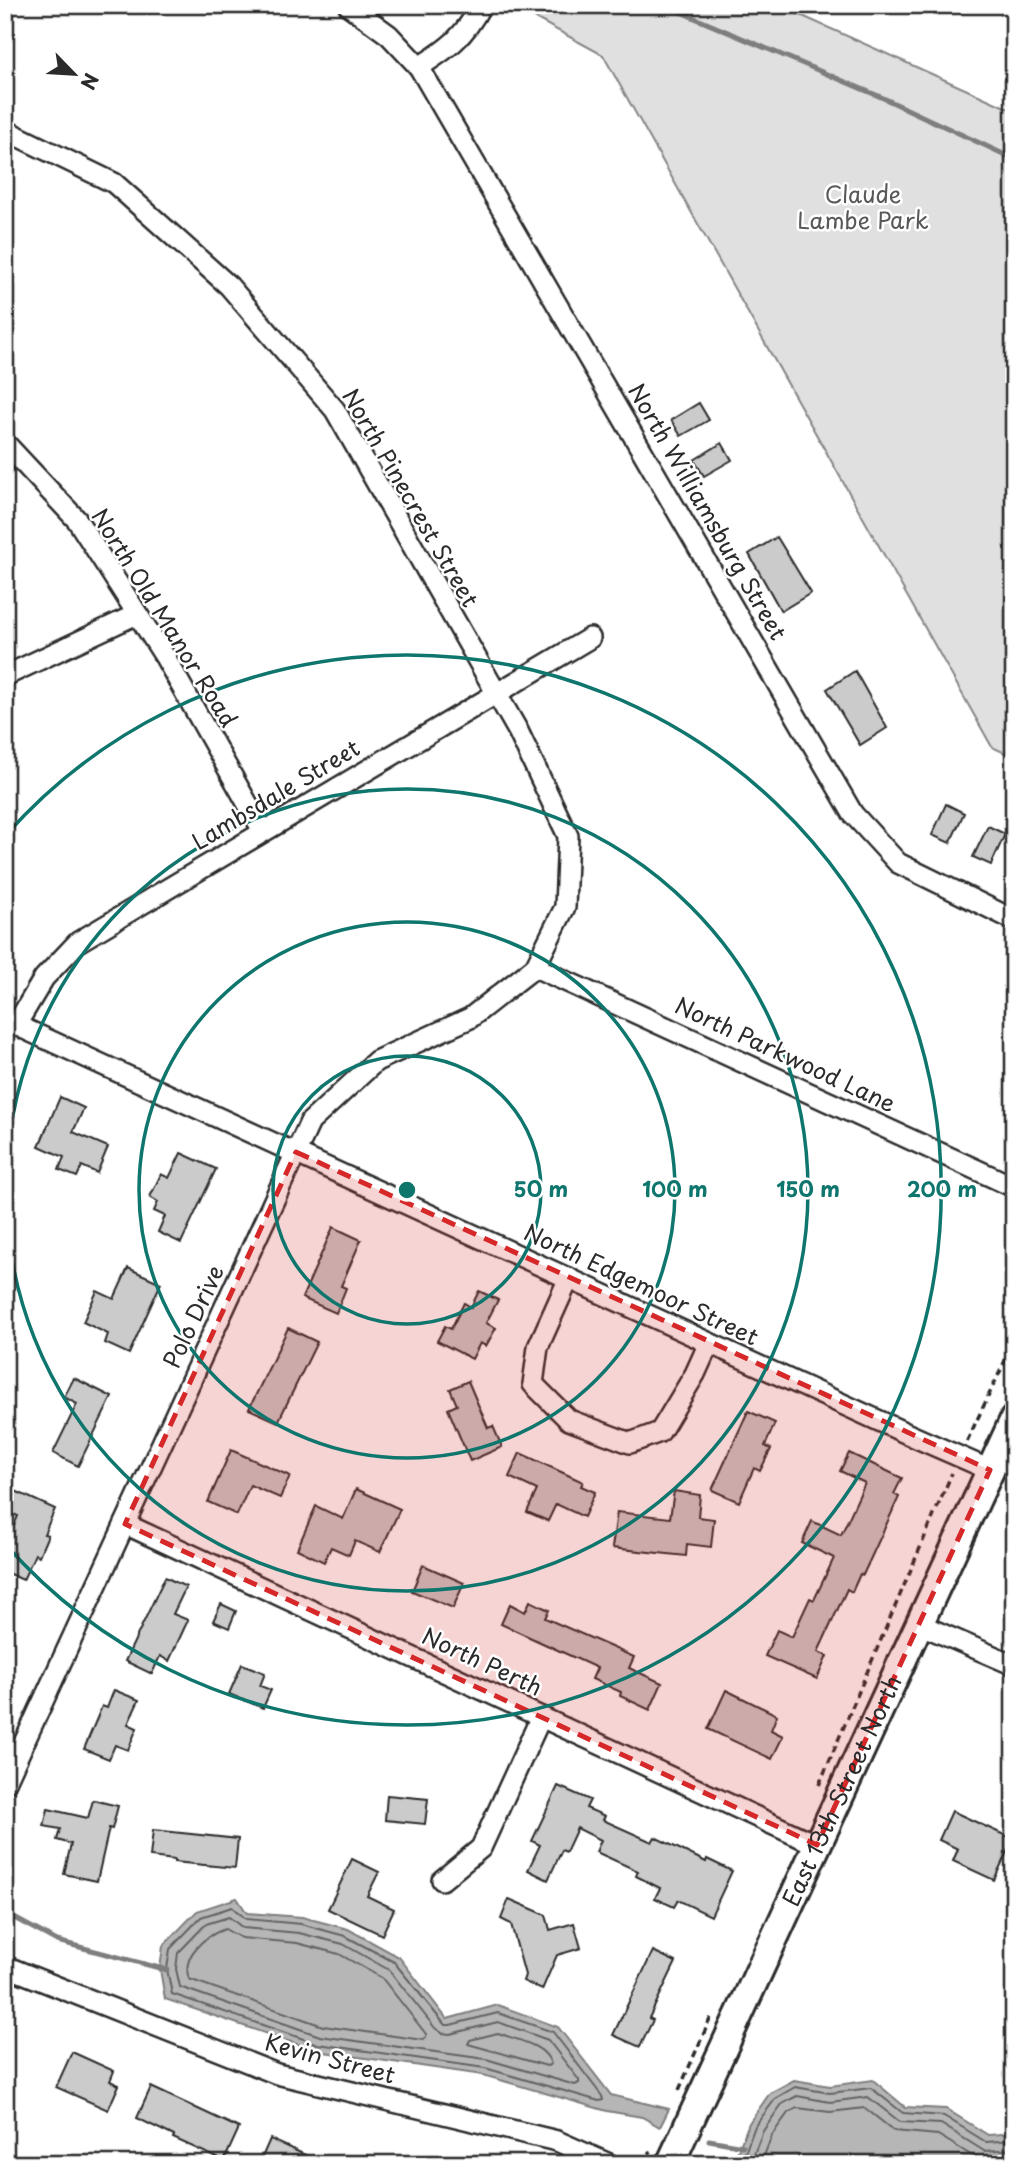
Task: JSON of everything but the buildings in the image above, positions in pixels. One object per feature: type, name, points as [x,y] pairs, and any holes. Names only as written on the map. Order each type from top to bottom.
[{"type":"main road","name":"East 13th Street North","points":[[662,2154],[817,1845],[1014,1419]]},
{"type":"street","name":"North Williamsburg Street","points":[[348,5],[389,35],[419,67],[853,814],[898,863],[1014,920]]},
{"type":"street","points":[[419,67],[453,45],[471,24],[481,5]]},
{"type":"street","name":"North Pinecrest Street","points":[[5,130],[114,183],[229,285],[335,410],[518,731],[568,835],[565,907],[535,967]]},
{"type":"street","name":"North Old Manor Road","points":[[5,443],[77,520],[165,657],[263,831]]},
{"type":"street","points":[[5,676],[137,614]]},
{"type":"street","name":"Lambsdale Street","points":[[10,1022],[44,978],[78,942],[590,638]]},
{"type":"street","name":"Polo Drive","points":[[5,1784],[310,1122],[376,1061],[470,1018],[535,967]]},
{"type":"street","name":"North Parkwood Lane","points":[[535,967],[1014,1188]]},
{"type":"street","name":"North Edgemoor Street","points":[[10,1022],[990,1470]]},
{"type":"street","points":[[569,1278],[538,1347],[533,1384],[569,1420],[630,1443],[660,1432],[695,1374],[709,1343]]},
{"type":"street","name":"North Perth","points":[[125,1524],[817,1845]]},
{"type":"street","points":[[919,1624],[1014,1665]]},
{"type":"street","points":[[442,1880],[481,1848],[541,1717]]},
{"type":"street","name":"Kevin Street","points":[[5,1966],[277,2074],[557,2141],[609,2164]]},
{"type":"path","points":[[816,1793],[959,1457],[1014,1342]]},
{"type":"path","points":[[678,2094],[714,2012]]},
{"type":"path","points":[[643,2164],[662,2154]]},
{"type":"highlighted area","points":[[296,1152],[990,1470],[817,1845],[125,1524]]},
{"type":"green space","name":"Claude Lambe Park","points":[[511,5],[778,5],[1014,111],[1014,757],[992,747],[603,55]]},
{"type":"water","points":[[237,1898],[247,1913],[302,1917],[348,1929],[399,1957],[447,2019],[498,2005],[558,2027],[611,2095],[669,2109],[660,2127],[642,2117],[607,2111],[483,2075],[317,2051],[165,1999],[160,1969],[163,1946],[197,1911]]},
{"type":"water","points":[[794,2080],[830,2086],[873,2080],[905,2107],[946,2109],[988,2135],[1014,2133],[1014,2164],[976,2164],[968,2161],[735,2164],[749,2123],[770,2093]]},
{"type":"waterway","points":[[664,5],[881,97],[1014,159]]},
{"type":"waterway","points":[[5,1913],[57,1941],[167,1970]]},
{"type":"waterway","points":[[709,2140],[743,2146]]}]
